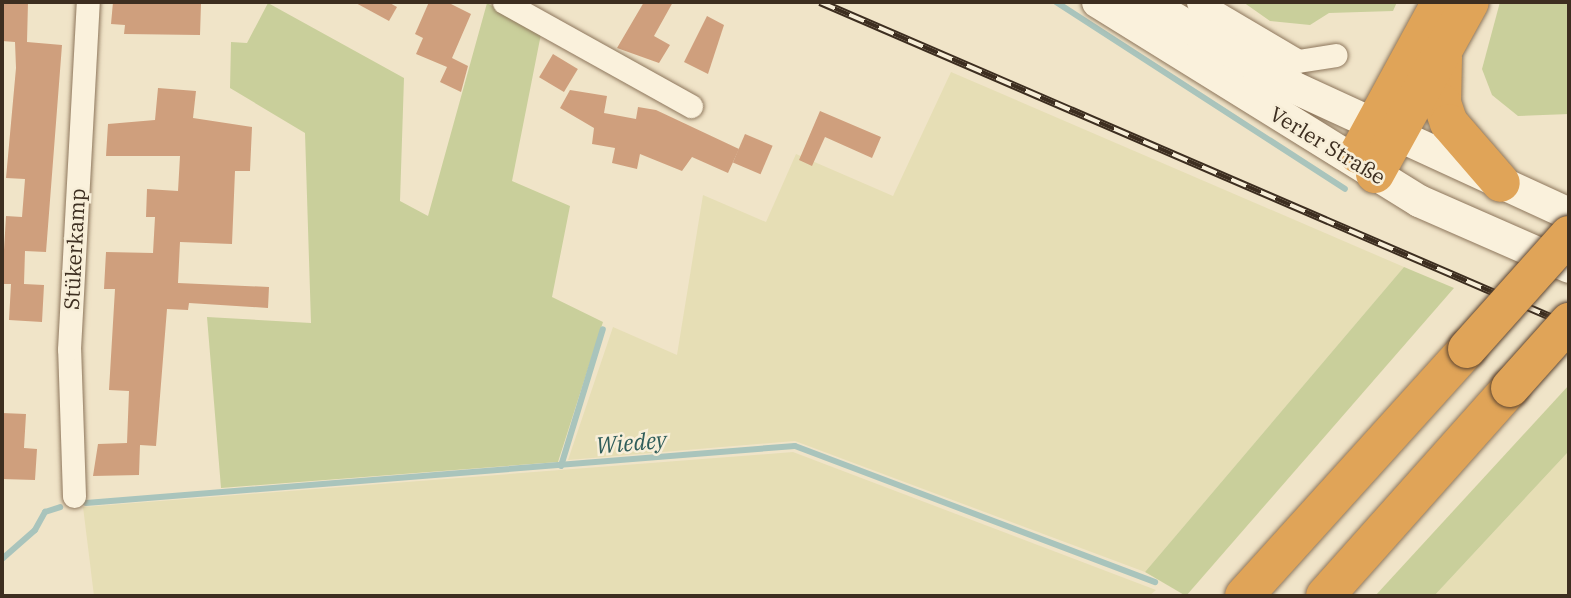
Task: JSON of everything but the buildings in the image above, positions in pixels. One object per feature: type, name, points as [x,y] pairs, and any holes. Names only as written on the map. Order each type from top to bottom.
[{"type":"highway","points":[[1364,168],[1384,132],[1441,2]]},
{"type":"highway","points":[[1384,132],[1444,51],[1470,2]]},
{"type":"highway","points":[[1444,51],[1441,93],[1449,123],[1501,183]]},
{"type":"highway","points":[[1244,596],[1569,235]]},
{"type":"highway","points":[[1325,596],[1569,322]]},
{"type":"main road","name":"Verler Straße","points":[[1098,2],[1419,201],[1569,267]]},
{"type":"main road","name":"Verler Straße","points":[[1146,2],[1384,132],[1569,214]]},
{"type":"street","name":"Stükerkamp","points":[[74,496],[69,349],[88,2]]},
{"type":"street","points":[[504,2],[691,106]]},
{"type":"street","points":[[1198,2],[1298,61],[1336,55]]},
{"type":"shaded area","points":[[951,72],[1404,267],[1145,572],[795,441],[568,460],[613,327],[677,355],[703,195],[766,222],[796,154],[893,196]]},
{"type":"shaded area","points":[[1569,451],[1569,596],[1434,596]]},
{"type":"shaded area","points":[[793,452],[1156,590],[1149,596],[94,596],[83,507]]},
{"type":"green space","points":[[1243,2],[1397,2],[1393,11],[1329,13],[1310,25],[1270,21]]},
{"type":"green space","points":[[1500,2],[1569,2],[1569,114],[1518,116],[1492,95],[1482,69]]},
{"type":"green space","points":[[268,3],[404,78],[400,201],[428,216],[487,3],[541,34],[512,181],[570,206],[552,297],[603,322],[558,462],[221,488],[207,317],[311,323],[305,133],[230,88],[231,42],[247,43]]},
{"type":"green space","points":[[1404,267],[1454,288],[1186,596],[1145,572]]},
{"type":"green space","points":[[1569,385],[1569,451],[1434,596],[1375,596]]},
{"type":"waterway","points":[[1056,2],[1345,189]]},
{"type":"waterway","points":[[561,466],[603,329]]},
{"type":"waterway","name":"Wiedey","points":[[86,503],[795,446],[1155,582]]},
{"type":"waterway","name":"Wiedey","points":[[2,559],[35,530],[45,512],[60,507]]},
{"type":"railway","points":[[820,2],[1569,325]]}]
